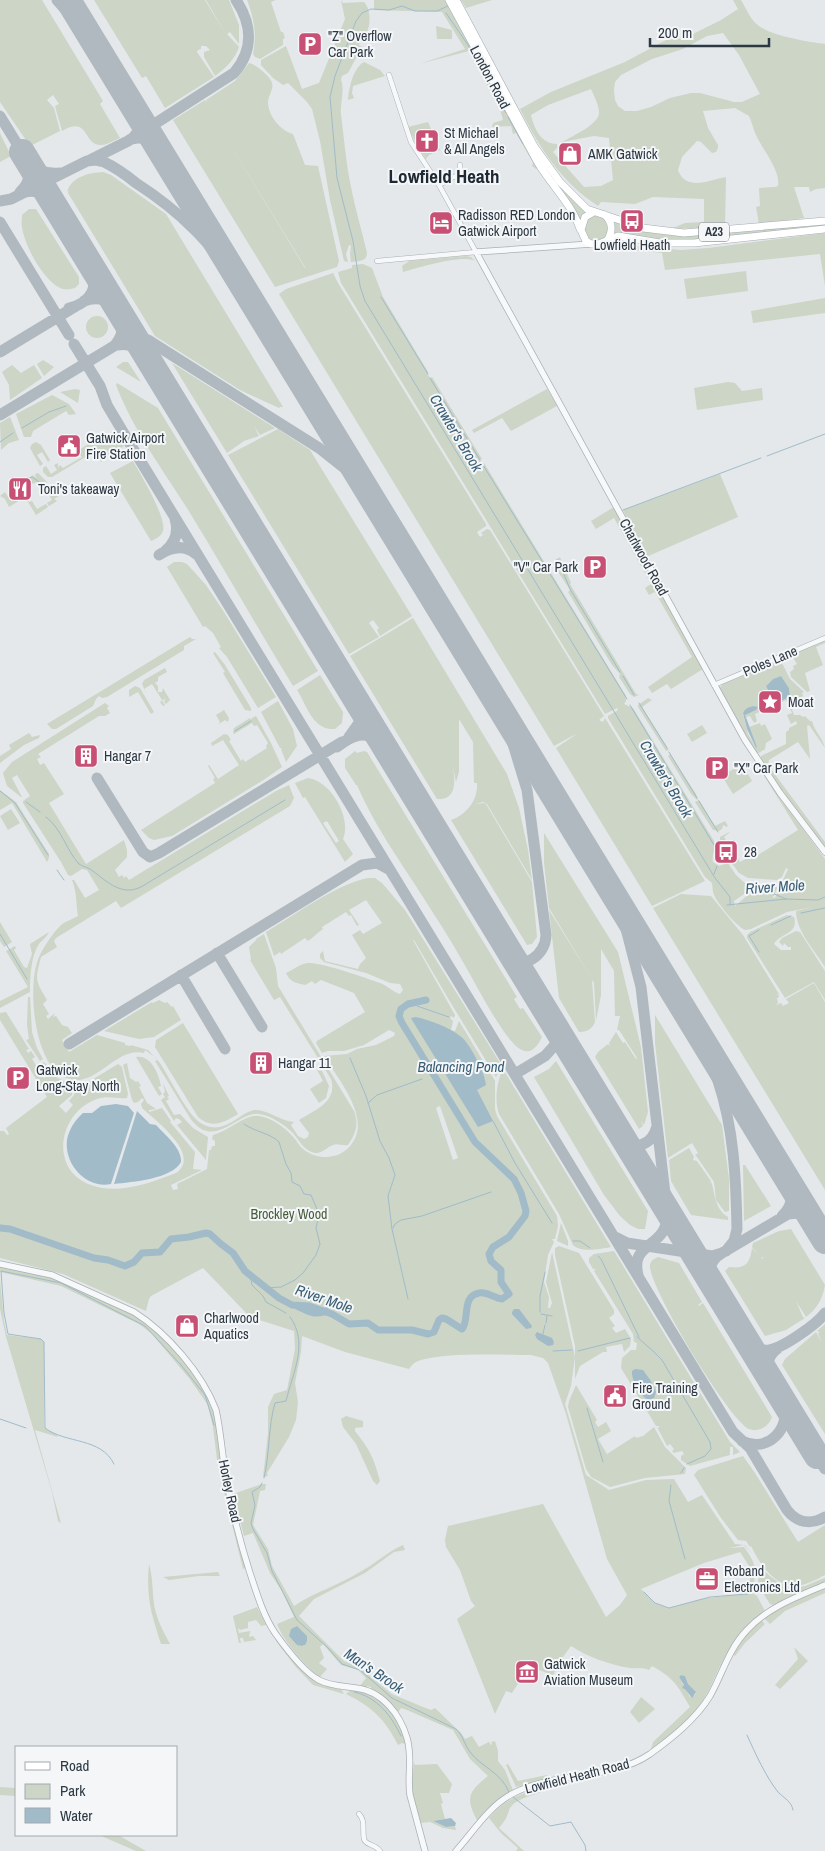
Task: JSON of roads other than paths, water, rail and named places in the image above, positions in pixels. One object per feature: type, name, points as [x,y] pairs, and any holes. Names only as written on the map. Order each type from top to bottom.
[{"type":"main road","name":"London Road","points":[[449,0],[536,161],[572,211],[581,230]]},
{"type":"main road","name":"London Road","points":[[456,0],[525,130],[544,160],[580,204],[589,210],[651,230],[684,233],[825,221]]},
{"type":"main road","points":[[590,213],[601,213],[612,227],[606,241],[601,244],[593,244],[585,240],[581,230],[585,218],[590,213]]},
{"type":"main road","name":"A23","points":[[606,241],[618,236],[660,243],[694,243],[825,229]]},
{"type":"street","points":[[389,75],[409,139],[439,185],[476,252]]},
{"type":"street","points":[[460,165],[461,175]]},
{"type":"street","points":[[439,185],[451,177],[468,174]]},
{"type":"street","points":[[570,245],[577,241],[581,230]]},
{"type":"street","points":[[377,261],[593,244]]},
{"type":"street","name":"Charlwood Road","points":[[476,252],[756,758],[825,852]]},
{"type":"street","name":"Poles Lane","points":[[714,685],[825,638]]},
{"type":"street","name":"Horley Road","points":[[0,1264],[52,1275],[134,1312],[161,1333],[206,1388],[216,1410],[232,1504],[256,1594],[276,1633],[298,1661],[316,1679],[331,1684],[368,1690],[384,1700],[395,1714],[406,1734],[411,1764],[408,1788],[425,1851]]},
{"type":"street","name":"Lowfield Heath Road","points":[[456,1851],[492,1810],[513,1794],[550,1781],[620,1767],[635,1762],[651,1753],[687,1724],[703,1706],[711,1694],[730,1651],[748,1629],[775,1608],[825,1585]]},
{"type":"street","points":[[359,1814],[363,1820],[366,1844],[377,1846],[380,1851]]},
{"type":"water","points":[[781,676],[789,688],[790,697],[762,709],[758,707],[759,704],[783,693],[768,690],[766,686],[773,679]]},
{"type":"water","points":[[749,707],[758,707],[756,710],[745,715],[756,748],[747,729],[743,713]]},
{"type":"water","name":"Balancing Pond","points":[[416,1017],[450,1030],[460,1036],[468,1045],[483,1073],[486,1085],[477,1090],[493,1121],[478,1127],[411,1018]]},
{"type":"water","points":[[116,1104],[128,1106],[134,1113],[111,1184],[93,1183],[85,1179],[73,1166],[67,1149],[68,1136],[73,1125],[83,1113],[92,1113],[101,1106]]},
{"type":"water","points":[[137,1111],[150,1124],[156,1125],[172,1142],[179,1152],[181,1162],[176,1168],[161,1176],[141,1181],[114,1184]]},
{"type":"water","points":[[514,1309],[519,1309],[532,1326],[531,1328],[526,1329],[512,1314]]},
{"type":"water","points":[[537,1332],[552,1338],[553,1345],[548,1346],[537,1339],[535,1335]]},
{"type":"water","points":[[635,1369],[643,1370],[651,1381],[656,1392],[654,1398],[648,1400],[640,1391],[632,1375],[632,1371]]},
{"type":"water","points":[[297,1626],[307,1636],[307,1641],[303,1646],[297,1645],[289,1636],[291,1629]]},
{"type":"water","points":[[681,1675],[685,1676],[688,1684],[696,1692],[692,1698],[682,1688],[684,1685],[679,1677]]},
{"type":"water","points":[[451,1818],[456,1823],[455,1826],[446,1827],[433,1821]]},
{"type":"waterway","name":"Crawter's Brook","points":[[448,6],[437,11],[415,11],[402,6],[389,10],[371,9],[362,13],[356,21],[335,76],[330,97],[337,178],[353,241],[360,286],[371,311],[715,878],[730,897],[730,905]]},
{"type":"waterway","points":[[446,13],[468,45],[506,113]]},
{"type":"waterway","points":[[508,117],[523,144]]},
{"type":"waterway","points":[[381,297],[428,374]]},
{"type":"waterway","points":[[430,378],[480,460]]},
{"type":"waterway","points":[[22,428],[49,412],[66,406]]},
{"type":"waterway","points":[[0,442],[13,433]]},
{"type":"waterway","points":[[767,456],[825,434]]},
{"type":"waterway","points":[[623,510],[761,458]]},
{"type":"waterway","points":[[483,465],[627,699]]},
{"type":"waterway","points":[[28,479],[32,477],[43,485]]},
{"type":"waterway","points":[[16,487],[25,481]]},
{"type":"waterway","points":[[558,560],[570,589],[620,672]]},
{"type":"waterway","points":[[623,676],[634,695]]},
{"type":"waterway","points":[[639,703],[667,748]]},
{"type":"waterway","points":[[630,705],[714,845]]},
{"type":"waterway","points":[[235,731],[251,721]]},
{"type":"waterway","points":[[669,752],[697,798]]},
{"type":"waterway","points":[[0,791],[15,803],[48,855]]},
{"type":"waterway","points":[[46,817],[56,827],[79,864],[120,889],[133,890],[285,800]]},
{"type":"waterway","points":[[699,801],[718,832]]},
{"type":"waterway","points":[[26,802],[40,812]]},
{"type":"waterway","points":[[718,851],[720,855],[718,861]]},
{"type":"waterway","points":[[714,874],[717,866]]},
{"type":"waterway","points":[[57,870],[64,880]]},
{"type":"waterway","points":[[760,888],[786,899]]},
{"type":"waterway","name":"River Mole","points":[[727,905],[786,899],[818,900],[825,897]]},
{"type":"waterway","points":[[801,913],[825,908]]},
{"type":"waterway","points":[[771,925],[791,916]]},
{"type":"waterway","points":[[759,930],[749,936],[759,952]]},
{"type":"waterway","points":[[0,934],[27,979]]},
{"type":"waterway","name":"River Mole","points":[[0,1228],[10,1229],[94,1258],[108,1260],[125,1266],[134,1262],[142,1253],[160,1252],[171,1239],[206,1233],[210,1234],[233,1253],[245,1271],[279,1298],[292,1305],[309,1306],[332,1314],[349,1324],[368,1323],[378,1330],[412,1330],[428,1334],[434,1332],[439,1320],[442,1318],[462,1329],[466,1320],[468,1303],[473,1295],[484,1293],[502,1299],[509,1294],[501,1282],[501,1270],[491,1261],[489,1254],[493,1247],[509,1237],[525,1216],[526,1211],[521,1193],[514,1179],[475,1142],[402,1023],[399,1016],[401,1009],[408,1004],[426,1000]]},
{"type":"waterway","points":[[417,1006],[449,1017]]},
{"type":"waterway","points":[[350,1058],[366,1096],[380,1141],[395,1175],[388,1196],[392,1229],[408,1299]]},
{"type":"waterway","points":[[368,1103],[377,1095],[422,1079]]},
{"type":"waterway","points":[[493,1121],[515,1163],[552,1223]]},
{"type":"waterway","name":"Man's Brook","points":[[244,1124],[279,1142],[291,1173],[292,1182],[300,1186],[304,1194],[311,1195],[319,1214],[316,1228],[320,1244],[316,1255],[303,1273],[295,1280],[281,1287],[266,1288]]},
{"type":"waterway","points":[[393,1228],[401,1220],[422,1216],[491,1192]]},
{"type":"waterway","points":[[573,1241],[580,1241],[590,1248]]},
{"type":"waterway","points":[[598,1256],[639,1337]]},
{"type":"waterway","points":[[114,1464],[101,1449],[63,1437],[45,1428],[44,1342],[41,1339],[8,1334],[4,1313],[1,1271],[61,1283],[145,1326],[181,1365],[205,1395],[214,1425]]},
{"type":"waterway","points":[[540,1312],[540,1296],[545,1272]]},
{"type":"waterway","name":"Man's Brook","points":[[250,1274],[252,1285],[266,1302],[286,1313]]},
{"type":"waterway","points":[[297,1306],[314,1313],[326,1311]]},
{"type":"waterway","points":[[541,1314],[552,1316]]},
{"type":"waterway","points":[[546,1323],[547,1316]]},
{"type":"waterway","name":"Man's Brook","points":[[264,1478],[275,1403],[286,1401],[298,1358],[298,1337],[296,1327],[290,1317]]},
{"type":"waterway","points":[[543,1334],[545,1325]]},
{"type":"waterway","points":[[637,1337],[662,1360],[710,1442],[711,1449],[705,1456],[687,1464]]},
{"type":"waterway","points":[[578,1351],[630,1338]]},
{"type":"waterway","points":[[553,1351],[572,1350]]},
{"type":"waterway","points":[[587,1408],[603,1462]]},
{"type":"waterway","points":[[0,1419],[26,1428]]},
{"type":"waterway","points":[[681,1473],[684,1468]]},
{"type":"waterway","name":"Man's Brook","points":[[262,1483],[260,1487],[252,1492],[255,1505],[251,1523],[267,1553],[272,1571],[297,1620],[328,1648],[342,1664],[360,1670],[392,1698],[456,1729],[470,1752],[501,1779],[509,1792]]},
{"type":"waterway","points":[[671,1485],[669,1501],[685,1559]]},
{"type":"waterway","points":[[644,1592],[655,1603],[669,1608],[710,1597],[748,1594]]},
{"type":"waterway","points":[[354,1692],[370,1698],[382,1708],[393,1721],[401,1736]]},
{"type":"waterway","points":[[747,1735],[769,1779],[778,1792],[789,1802],[793,1810]]},
{"type":"waterway","name":"Man's Brook","points":[[513,1797],[550,1826],[571,1822],[585,1845],[586,1851]]},
{"type":"place","name":"\"Z\" Overflow Car Park","points":[[310,44]]},
{"type":"place","name":"St Michael & All Angels","points":[[427,141]]},
{"type":"place","name":"AMK Gatwick","points":[[570,154]]},
{"type":"place","name":"Lowfield Heath","points":[[632,221]]},
{"type":"place","name":"Radisson RED London Gatwick Airport","points":[[441,223]]},
{"type":"place","name":"Gatwick Airport Fire Station","points":[[69,446]]},
{"type":"place","name":"Toni's takeaway","points":[[20,489]]},
{"type":"place","name":"\"V\" Car Park","points":[[595,567]]},
{"type":"place","name":"Moat","points":[[770,702]]},
{"type":"place","name":"Hangar 7","points":[[86,756]]},
{"type":"place","name":"\"X\" Car Park","points":[[717,768]]},
{"type":"place","name":"28","points":[[726,852]]},
{"type":"place","name":"Hangar 11","points":[[261,1063]]},
{"type":"place","name":"Gatwick Long-Stay North","points":[[18,1078]]},
{"type":"place","name":"Charlwood Aquatics","points":[[187,1326]]},
{"type":"place","name":"Fire Training Ground","points":[[615,1396]]},
{"type":"place","name":"Roband Electronics Ltd","points":[[707,1579]]},
{"type":"place","name":"Gatwick Aviation Museum","points":[[527,1672]]},
{"type":"district","name":"Lowfield Heath","points":[[444,176]]},
{"type":"park label","name":"Brockley Wood","points":[[289,1214]]}]
